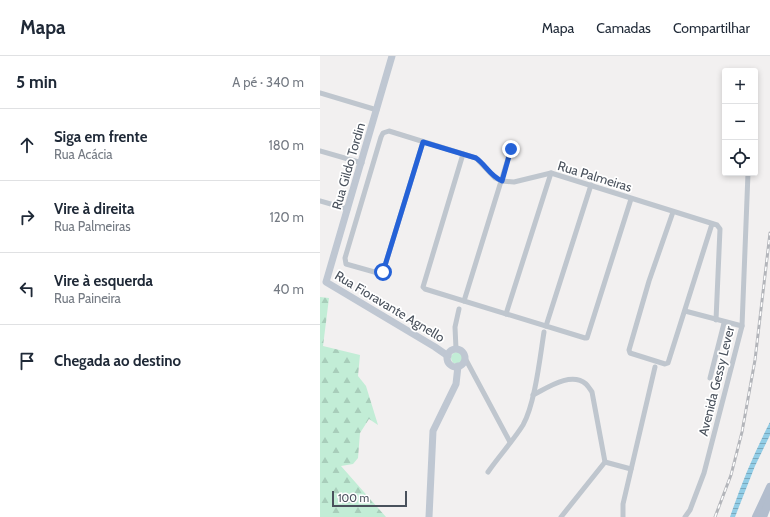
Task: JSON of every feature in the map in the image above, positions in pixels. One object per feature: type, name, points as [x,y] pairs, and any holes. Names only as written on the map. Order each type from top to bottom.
[{"type":"main road","name":"Rua Gildo Tordin","points":[[323,280],[348,209],[392,56]]},
{"type":"main road","name":"Rua Fioravante Agnello","points":[[323,280],[436,347],[448,356]]},
{"type":"main road","points":[[456,349],[462,350],[465,358],[464,363],[458,366],[450,364],[447,359],[451,351],[456,349]]},
{"type":"main road","points":[[429,517],[433,431],[456,384],[458,366]]},
{"type":"main road","points":[[756,517],[770,487]]},
{"type":"main road","points":[[763,517],[770,499]]},
{"type":"street","points":[[320,93],[377,110]]},
{"type":"street","points":[[423,142],[383,272],[378,273],[346,264],[345,258],[381,137],[384,133],[389,131],[476,158],[495,178],[502,181]]},
{"type":"street","points":[[464,301],[511,149]]},
{"type":"street","points":[[320,151],[362,163]]},
{"type":"street","points":[[463,154],[423,285],[425,289],[586,338],[632,199]]},
{"type":"street","points":[[506,314],[551,173]]},
{"type":"street","name":"Rua Palmeiras","points":[[502,181],[514,182],[551,173],[719,226],[716,320]]},
{"type":"street","name":"Avenida Gessy Lever","points":[[685,517],[690,510],[704,473],[742,326],[748,176]]},
{"type":"street","points":[[546,326],[591,185]]},
{"type":"street","points":[[320,201],[348,209]]},
{"type":"street","points":[[673,212],[649,281],[629,352],[667,364],[712,224]]},
{"type":"street","points":[[456,349],[455,327],[459,309]]},
{"type":"street","points":[[685,311],[724,323],[742,326]]},
{"type":"street","points":[[710,378],[724,323]]},
{"type":"street","points":[[488,472],[523,425],[528,414],[544,332]]},
{"type":"street","points":[[465,358],[510,442]]},
{"type":"street","points":[[623,517],[623,504],[655,367]]},
{"type":"street","points":[[533,394],[568,379],[578,380],[585,383],[592,392],[605,462],[561,517]]},
{"type":"street","points":[[605,462],[631,469]]},
{"type":"green space","points":[[320,297],[329,298],[323,346],[360,355],[358,376],[366,386],[378,425],[369,419],[360,433],[358,458],[353,464],[341,466],[386,517],[320,517]]},
{"type":"green space","points":[[455,352],[459,352],[463,358],[459,364],[455,364],[451,360],[451,356]]},
{"type":"water","points":[[770,422],[770,435],[755,466],[735,517],[730,517],[748,469]]},
{"type":"railway","points":[[715,517],[731,475],[742,432],[755,360],[770,233]]},
{"type":"route","points":[[383,272],[423,142],[476,158],[490,174],[502,181],[511,149]]}]
